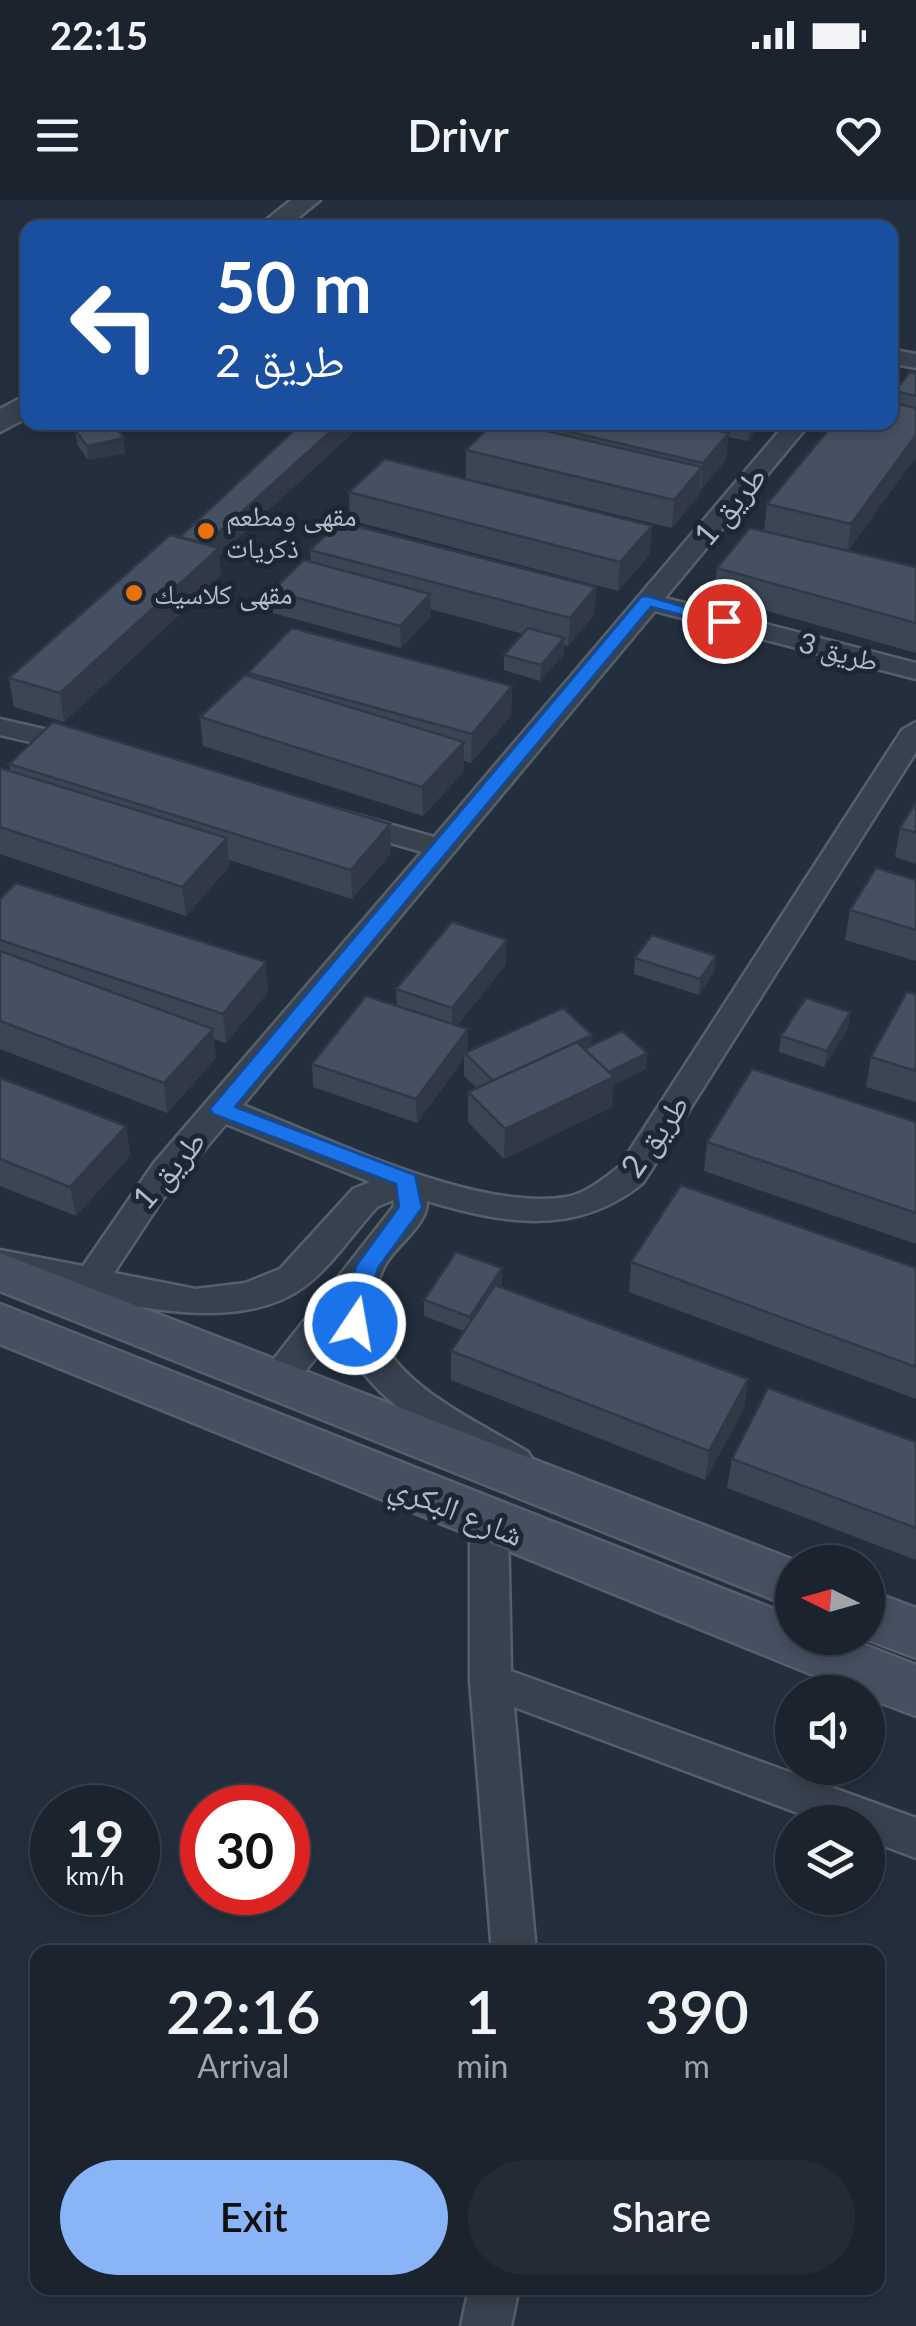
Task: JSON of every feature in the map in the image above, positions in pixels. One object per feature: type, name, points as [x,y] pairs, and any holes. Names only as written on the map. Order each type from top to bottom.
[{"type":"main road","name":"شارع البكري","points":[[0,1267],[775,1577]]},
{"type":"main road","name":"شارع البكري","points":[[0,1320],[488,1522],[916,1691]]},
{"type":"main road","points":[[0,1320],[82,1336],[222,1391],[248,1392],[277,1378]]},
{"type":"main road","points":[[885,1621],[916,1634]]},
{"type":"street","points":[[289,220],[307,200]]},
{"type":"street","name":"طريق 1","points":[[91,1282],[126,1218],[793,430]]},
{"type":"street","name":"طريق 3","points":[[647,601],[916,670]]},
{"type":"street","points":[[0,727],[108,751]]},
{"type":"street","name":"طريق 2","points":[[221,1109],[407,1180],[508,1209],[547,1211],[590,1203],[631,1175],[916,730]]},
{"type":"street","points":[[308,810],[440,848]]},
{"type":"street","points":[[0,1267],[196,1302],[250,1296],[292,1278],[365,1198],[407,1180],[411,1208],[277,1378]]},
{"type":"street","points":[[368,1266],[355,1324],[367,1356],[402,1389],[549,1485]]},
{"type":"street","points":[[488,1522],[490,1681],[513,1945]]},
{"type":"street","points":[[490,1681],[916,1838]]},
{"type":"street","points":[[486,2326],[493,2295]]},
{"type":"building","points":[[910,372],[916,374],[916,396],[898,392]]},
{"type":"building","points":[[898,404],[916,408],[916,435],[851,524],[767,504],[828,430],[898,430]]},
{"type":"building","points":[[75,430],[118,430],[124,438],[87,446]]},
{"type":"building","points":[[294,430],[332,430],[206,544],[180,537]]},
{"type":"building","points":[[486,430],[542,430],[702,467],[674,500],[466,450]]},
{"type":"building","points":[[562,430],[729,433],[703,463]]},
{"type":"building","points":[[385,459],[652,526],[620,562],[349,492]]},
{"type":"building","points":[[340,522],[596,587],[570,618],[310,550]]},
{"type":"building","points":[[750,528],[916,567],[916,623],[717,568]]},
{"type":"building","points":[[170,535],[219,548],[60,693],[9,678]]},
{"type":"building","points":[[304,560],[430,594],[400,626],[272,591]]},
{"type":"building","points":[[292,628],[512,686],[472,734],[248,673]]},
{"type":"building","points":[[528,628],[564,638],[541,665],[504,655]]},
{"type":"building","points":[[245,675],[464,742],[422,787],[200,717]]},
{"type":"building","points":[[53,722],[390,824],[351,870],[9,764]]},
{"type":"building","points":[[0,768],[227,838],[182,887],[0,827]]},
{"type":"building","points":[[916,802],[916,833],[900,828]]},
{"type":"building","points":[[876,868],[916,880],[916,930],[850,910]]},
{"type":"building","points":[[16,883],[266,962],[223,1014],[0,940],[0,899]]},
{"type":"building","points":[[452,922],[507,940],[452,1008],[396,989]]},
{"type":"building","points":[[652,935],[716,956],[700,979],[635,958]]},
{"type":"building","points":[[0,951],[213,1029],[164,1083],[0,1021]]},
{"type":"building","points":[[907,992],[916,994],[916,1071],[871,1057]]},
{"type":"building","points":[[366,996],[468,1029],[416,1099],[312,1064]]},
{"type":"building","points":[[806,998],[850,1012],[827,1051],[781,1036]]},
{"type":"building","points":[[563,1008],[592,1035],[493,1081],[465,1053]]},
{"type":"building","points":[[622,1031],[647,1053],[608,1072],[584,1049]]},
{"type":"building","points":[[577,1042],[614,1077],[505,1129],[468,1092]]},
{"type":"building","points":[[752,1069],[916,1122],[916,1213],[707,1142]]},
{"type":"building","points":[[0,1078],[126,1126],[70,1187],[0,1159]]},
{"type":"building","points":[[681,1185],[916,1268],[916,1367],[631,1262]]},
{"type":"building","points":[[456,1252],[502,1268],[470,1317],[424,1300]]},
{"type":"building","points":[[495,1285],[748,1379],[709,1451],[451,1351]]},
{"type":"building","points":[[768,1388],[916,1442],[916,1528],[732,1459]]},
{"type":"place","name":"مقهى ومطعم ذكريات","points":[[206,531]]},
{"type":"place","name":"مقهى كلاسيك","points":[[134,593]]},
{"type":"route","points":[[355,1324],[368,1266],[411,1208],[407,1180],[221,1109],[647,601],[724,621]]}]
